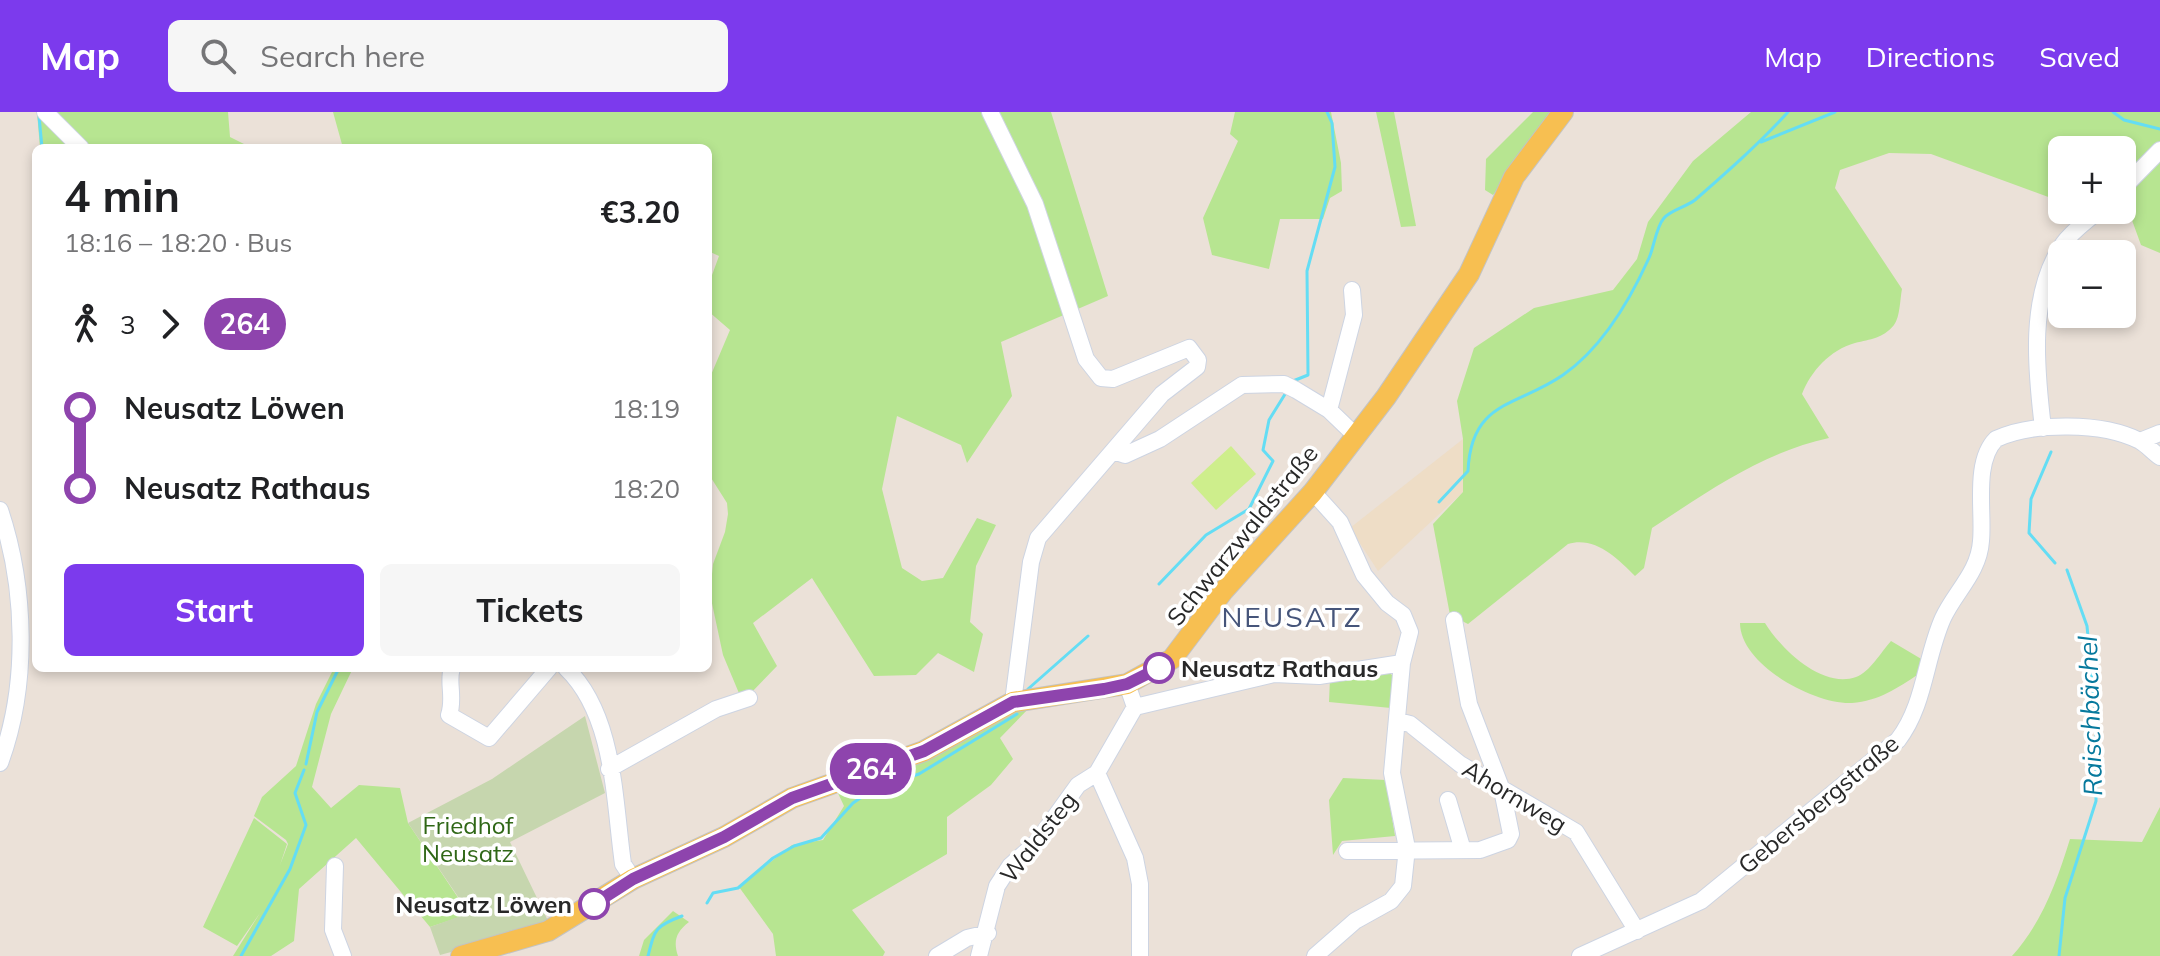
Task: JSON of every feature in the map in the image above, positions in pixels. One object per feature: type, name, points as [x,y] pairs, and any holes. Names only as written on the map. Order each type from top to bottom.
[{"type":"main road","name":"Schwarzwaldstraße","points":[[461,956],[548,931],[633,879],[724,837],[814,787],[924,751],[1013,702],[1127,684],[1151,673],[1178,654],[1224,590],[1313,492],[1451,305],[1514,177],[1563,112]]},
{"type":"street","points":[[45,112],[77,144]]},
{"type":"street","points":[[990,112],[1035,204],[1086,359],[1101,378],[1113,379],[1189,348],[1196,353],[1197,367],[1162,394],[1038,538],[1031,562],[1013,702]]},
{"type":"street","points":[[2136,175],[2160,150]]},
{"type":"street","points":[[2043,428],[2038,325],[2047,278],[2064,241],[2083,224]]},
{"type":"street","points":[[1329,410],[1354,315],[1352,290]]},
{"type":"street","points":[[1113,451],[1125,455],[1160,439],[1242,385],[1290,387],[1329,410],[1355,435]]},
{"type":"street","name":"Gebersbergstraße","points":[[1580,956],[1701,901],[1898,740],[1914,714],[1944,617],[1968,580],[1981,545],[1984,468],[1990,445],[2006,434],[2043,428],[2096,429],[2140,441]]},
{"type":"street","points":[[2160,433],[2140,441],[2160,457]]},
{"type":"street","points":[[1313,492],[1340,522],[1364,575],[1407,622],[1409,647],[1402,663],[1392,773],[1407,848],[1403,886],[1391,901],[1355,921],[1315,956]]},
{"type":"street","points":[[0,510],[11,545],[19,596],[16,708],[0,763]]},
{"type":"street","points":[[1347,851],[1462,847],[1480,850],[1508,840],[1511,827],[1502,790],[1469,704],[1454,620]]},
{"type":"street","points":[[1127,684],[1135,707],[1274,674],[1319,676],[1402,663]]},
{"type":"street","points":[[451,672],[454,699],[449,715],[489,738],[546,672]]},
{"type":"street","points":[[570,672],[581,683],[591,703],[609,769],[623,864],[633,879]]},
{"type":"street","points":[[609,769],[716,709],[749,698]]},
{"type":"street","name":"Waldsteg","points":[[979,956],[988,933],[997,886],[1010,866],[1037,842],[1078,785],[1097,773],[1135,707]]},
{"type":"street","name":"Ahornweg","points":[[1398,721],[1410,724],[1460,764],[1576,832],[1637,931]]},
{"type":"street","points":[[1097,773],[1135,858],[1140,884],[1140,956]]},
{"type":"street","points":[[1448,800],[1462,847]]},
{"type":"street","points":[[335,866],[333,930],[343,956]]},
{"type":"street","points":[[937,956],[967,938],[988,933]]},
{"type":"shaded area","points":[[1463,439],[1463,492],[1378,571],[1350,528]]},
{"type":"green space","points":[[37,112],[72,144],[40,144]]},
{"type":"green space","points":[[54,112],[228,112],[230,137],[244,144],[86,144]]},
{"type":"green space","points":[[333,112],[1051,112],[1108,296],[1001,342],[1012,396],[967,463],[961,445],[897,416],[882,489],[902,568],[922,581],[943,578],[977,518],[996,525],[976,566],[970,622],[983,634],[974,672],[938,653],[916,675],[874,676],[812,578],[753,623],[777,666],[748,696],[741,698],[723,655],[712,603],[713,564],[728,514],[727,503],[712,479],[712,373],[730,330],[712,314],[712,275],[719,256],[712,253],[712,144],[342,144]]},
{"type":"green space","points":[[1235,112],[1331,112],[1341,163],[1342,191],[1330,198],[1323,219],[1280,219],[1269,269],[1212,255],[1203,218],[1238,141],[1230,134]]},
{"type":"green space","points":[[1376,112],[1394,112],[1416,226],[1401,227]]},
{"type":"green space","points":[[1533,112],[1556,112],[1493,195],[1485,190],[1486,159]]},
{"type":"green space","points":[[1751,112],[2160,112],[2160,144],[2136,168],[2136,136],[2048,136],[2048,197],[1931,154],[1889,153],[1840,170],[1835,188],[1902,289],[1898,317],[1890,330],[1837,351],[1822,362],[1806,385],[1802,394],[1829,438],[1758,463],[1652,528],[1644,568],[1635,576],[1605,550],[1587,543],[1568,544],[1468,624],[1450,615],[1433,524],[1463,492],[1463,439],[1457,401],[1474,348],[1534,308],[1613,290],[1637,259],[1648,222],[1693,161]]},
{"type":"green space","points":[[2160,157],[2160,253],[2141,245],[2133,224],[2136,224],[2136,180]]},
{"type":"green space","points":[[1231,446],[1256,474],[1216,510],[1191,483]]},
{"type":"green space","points":[[1740,623],[1765,623],[1792,655],[1816,672],[1830,677],[1856,677],[1871,666],[1891,641],[1923,660],[1919,674],[1887,693],[1862,702],[1837,702],[1800,690],[1766,667],[1752,654],[1743,639]]},
{"type":"green space","points":[[1383,670],[1394,676],[1391,708],[1329,702],[1330,678],[1344,680]]},
{"type":"green space","points":[[332,672],[351,672],[331,714],[312,787],[331,808],[359,785],[400,788],[408,823],[469,914],[430,927],[356,838],[299,889],[294,941],[271,956],[233,956],[260,913],[237,946],[203,927],[254,818],[287,844],[280,865],[288,844],[286,840],[254,816],[262,797],[296,766],[316,704]]},
{"type":"green space","points":[[1029,708],[1000,738],[1013,759],[991,785],[947,817],[947,854],[852,910],[885,952],[883,956],[776,956],[773,934],[739,887],[792,845],[823,840],[844,806],[836,789],[1009,712]]},
{"type":"green space","name":"Friedhof Neusatz","points":[[585,716],[605,793],[510,842],[550,925],[440,955],[430,927],[469,913],[408,823],[492,779]]},
{"type":"green space","points":[[1343,778],[1386,780],[1395,836],[1342,841],[1333,855],[1329,800]]},
{"type":"green space","points":[[2160,807],[2160,956],[2012,956],[2040,916],[2070,839],[2142,842]]},
{"type":"green space","points":[[673,911],[689,922],[677,937],[678,956],[639,956],[644,940]]},
{"type":"waterway","points":[[1293,381],[1308,375],[1307,271],[1335,167],[1332,123],[1327,112]]},
{"type":"waterway","points":[[1439,502],[1468,471],[1471,448],[1487,418],[1499,408],[1563,375],[1602,337],[1641,274],[1664,218],[1695,200],[1788,112]]},
{"type":"waterway","points":[[1761,142],[1835,112]]},
{"type":"waterway","points":[[2113,112],[2124,120],[2160,129]]},
{"type":"waterway","points":[[39,116],[42,144]]},
{"type":"waterway","points":[[1159,584],[1206,535],[1249,509],[1273,461],[1263,450],[1269,420],[1287,391]]},
{"type":"waterway","name":"Raischbächel","points":[[2051,452],[2031,499],[2029,533],[2055,563]]},
{"type":"waterway","name":"Raischbächel","points":[[2059,956],[2065,898],[2096,801],[2096,723],[2087,626],[2067,570]]},
{"type":"waterway","points":[[1028,689],[1088,636]]},
{"type":"waterway","points":[[306,764],[317,712],[337,672]]},
{"type":"waterway","points":[[707,903],[713,893],[738,888],[773,858],[794,846],[821,838],[853,803],[875,788],[919,774],[1017,714]]},
{"type":"waterway","points":[[241,956],[290,869],[306,825],[295,793],[304,770]]},
{"type":"waterway","points":[[648,956],[658,930],[682,916]]},
{"type":"bus line","name":"264","points":[[594,904],[633,879],[724,837],[814,787],[924,751],[1013,702],[1127,684],[1159,668]]},
{"type":"place","name":"Neusatz Rathaus","points":[[1159,668]]},
{"type":"place","name":"Neusatz Löwen","points":[[594,904]]},
{"type":"district","name":"NEUSATZ","points":[[1292,616]]}]
